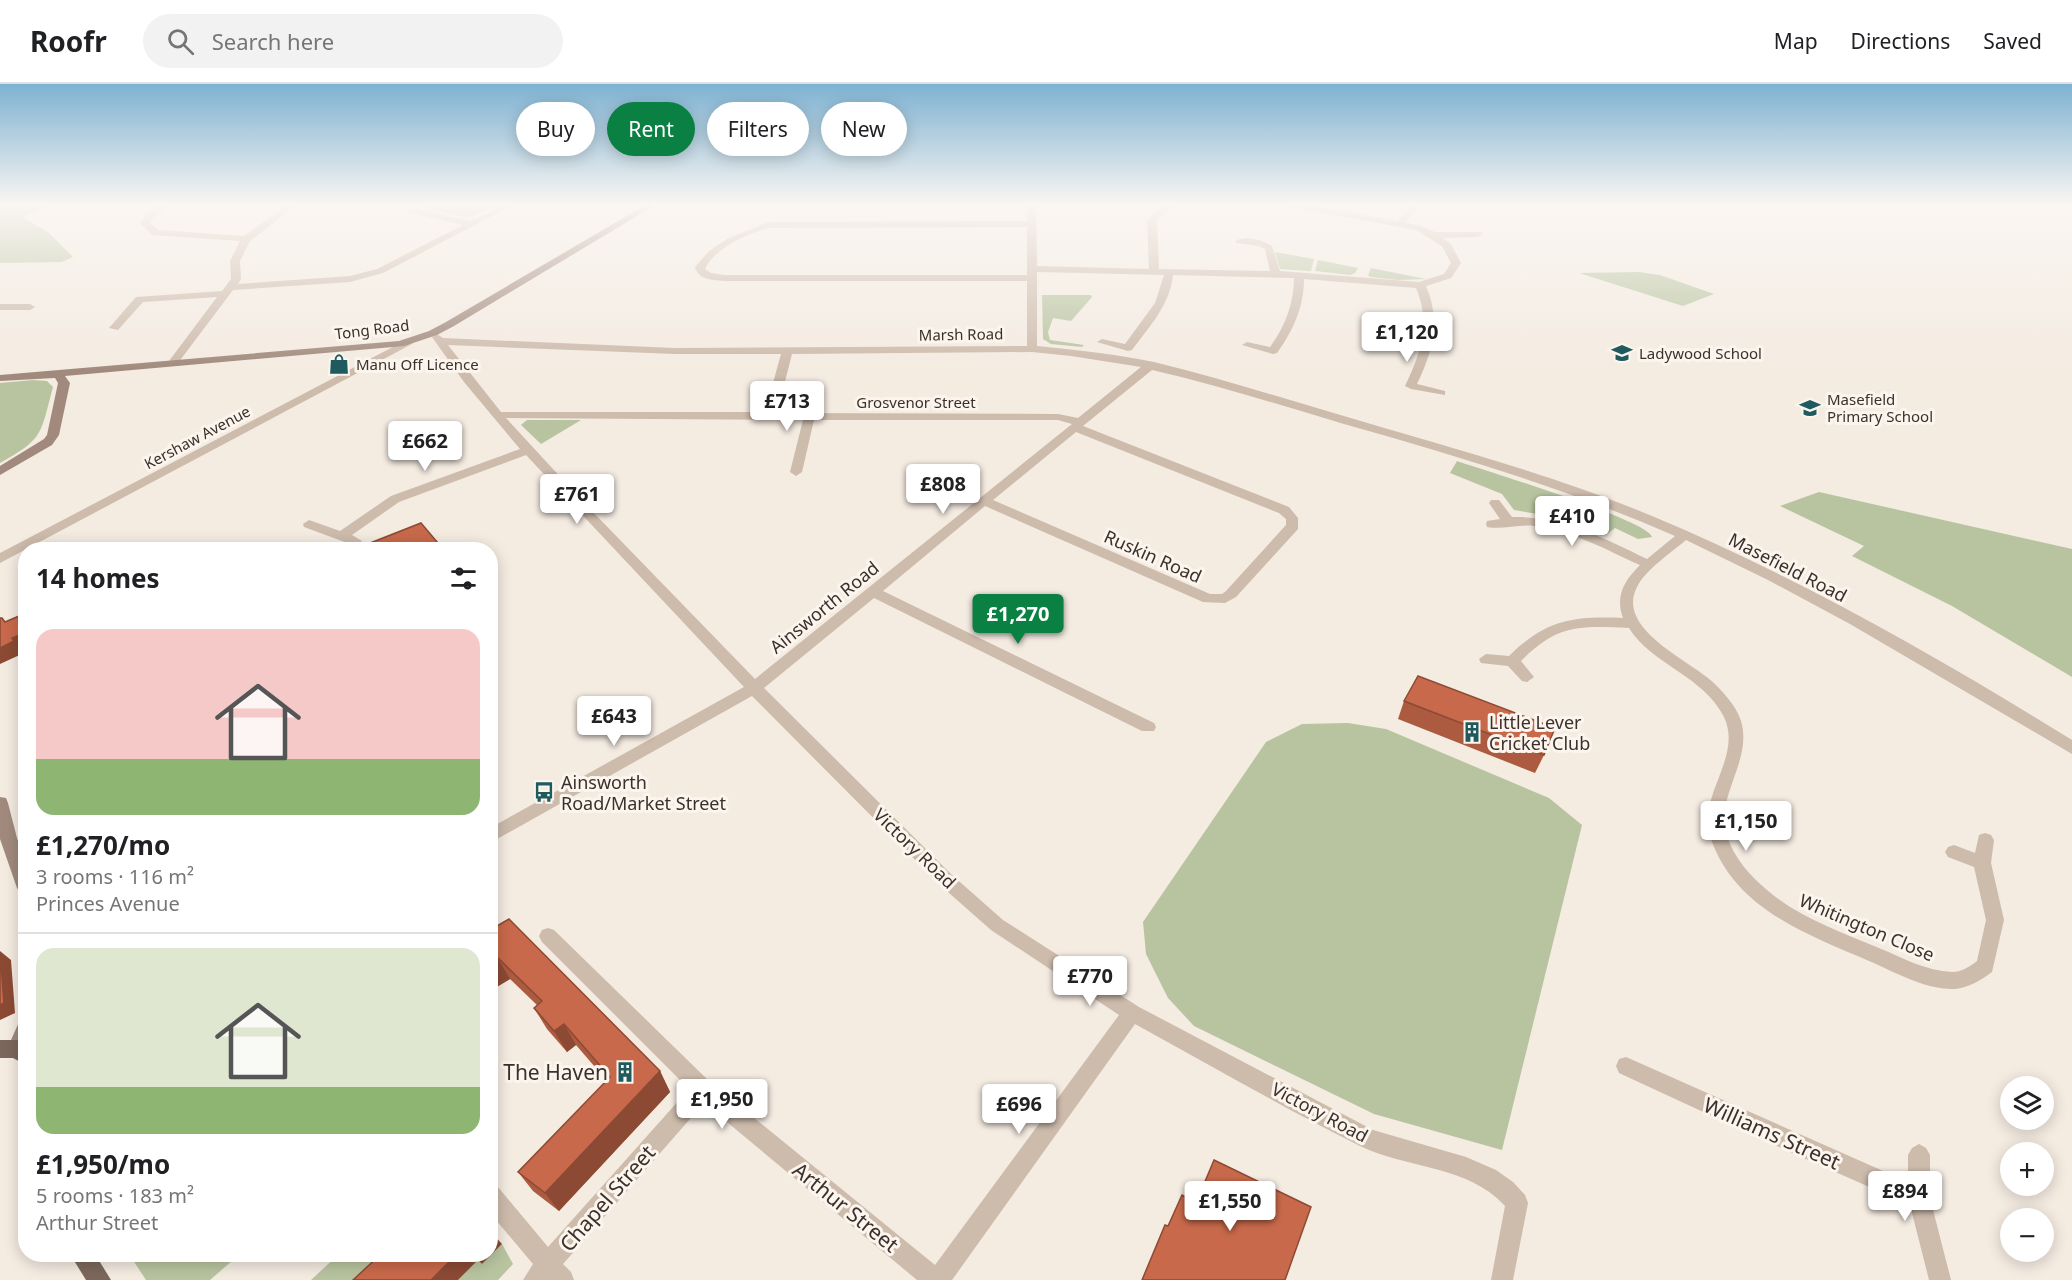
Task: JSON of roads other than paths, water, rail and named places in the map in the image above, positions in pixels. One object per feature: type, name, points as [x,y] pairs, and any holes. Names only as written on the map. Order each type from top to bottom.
[{"type":"main road","points":[[87,1262],[100,1280]]},
{"type":"street","points":[[174,361],[237,277],[235,260]]},
{"type":"street","points":[[114,328],[137,301],[145,298],[350,279],[367,276],[400,260]]},
{"type":"street","name":"Tong Road","points":[[0,378],[40,374],[59,375],[79,370],[408,342],[437,337],[562,260]]},
{"type":"street","points":[[705,260],[700,270],[708,276],[724,278],[1169,271],[1299,275],[1394,285],[1420,285],[1448,276],[1456,263],[1454,260]]},
{"type":"street","points":[[1031,260],[1032,349]]},
{"type":"street","points":[[1154,260],[1154,271]]},
{"type":"street","points":[[1272,260],[1276,274]]},
{"type":"street","points":[[1102,342],[1128,348],[1163,299],[1167,290],[1169,271]]},
{"type":"street","points":[[1247,345],[1273,351],[1283,339],[1294,306],[1299,275]]},
{"type":"street","points":[[1420,285],[1431,319],[1430,343],[1411,386],[1442,393]]},
{"type":"street","points":[[129,294],[142,295],[145,298]]},
{"type":"street","points":[[0,308],[30,307]]},
{"type":"street","name":"Marsh Road","points":[[437,337],[675,351],[1032,349],[1080,352],[1151,365],[1469,457]]},
{"type":"street","name":"Victory Road","points":[[437,337],[468,380],[528,450],[754,688],[946,880],[997,925],[1132,1013],[1369,1139],[1466,1168],[1488,1178],[1505,1190],[1517,1203],[1502,1280]]},
{"type":"street","name":"Kershaw Avenue","points":[[32,542],[408,342]]},
{"type":"street","points":[[770,417],[787,351]]},
{"type":"street","name":"Ainsworth Road","points":[[498,832],[754,688],[1151,365]]},
{"type":"street","points":[[0,471],[38,450],[54,435],[64,383],[59,375]]},
{"type":"street","name":"Grosvenor Street","points":[[498,415],[809,418],[1058,417],[1077,425]]},
{"type":"street","points":[[796,472],[809,418]]},
{"type":"street","name":"Ruskin Road","points":[[984,501],[1208,599],[1225,598],[1231,594],[1293,526],[1292,518],[1284,510],[1077,425]]},
{"type":"street","points":[[309,524],[349,538],[395,500],[528,450]]},
{"type":"street","name":"Masefield Road","points":[[1469,457],[1602,500],[1684,535],[1867,627],[2072,748]]},
{"type":"street","points":[[1495,503],[1508,521]]},
{"type":"street","points":[[1492,524],[1527,520],[1566,527],[1650,565]]},
{"type":"street","points":[[1512,661],[1529,643],[1551,628],[1579,622],[1632,623],[1627,606],[1627,591],[1633,581],[1684,535]]},
{"type":"street","name":"Kershaw Avenue","points":[[0,559],[18,549]]},
{"type":"street","points":[[874,592],[1148,727]]},
{"type":"street","name":"Whitington Close","points":[[1632,623],[1650,644],[1704,683],[1733,721],[1736,744],[1717,806],[1718,834],[1737,870],[1750,887],[1772,905],[1818,931],[1923,975],[1950,981],[1969,977],[1985,966],[1995,920],[1982,863],[1985,840]]},
{"type":"street","points":[[1485,659],[1512,661],[1527,677]]},
{"type":"street","points":[[0,803],[8,838],[18,866]]},
{"type":"street","points":[[1954,852],[1982,863]]},
{"type":"street","name":"Arthur Street","points":[[548,936],[704,1089],[937,1280]]},
{"type":"street","points":[[937,1280],[1132,1013]]},
{"type":"street","name":"Williams Street","points":[[1626,1066],[1919,1198]]},
{"type":"street","name":"Chapel Street","points":[[548,1275],[704,1089]]},
{"type":"street","points":[[1919,1155],[1919,1198],[1940,1280]]},
{"type":"street","points":[[498,1206],[548,1275]]},
{"type":"place","name":"Ladywood School","points":[[1622,353]]},
{"type":"place","name":"Manu Off Licence","points":[[339,364]]},
{"type":"place","name":"Masefield Primary School","points":[[1810,408]]},
{"type":"place","name":"Little Lever Cricket Club","points":[[1472,732]]},
{"type":"place","name":"Ainsworth Road/Market Street","points":[[544,792]]},
{"type":"place","name":"The Haven","points":[[625,1072]]}]
